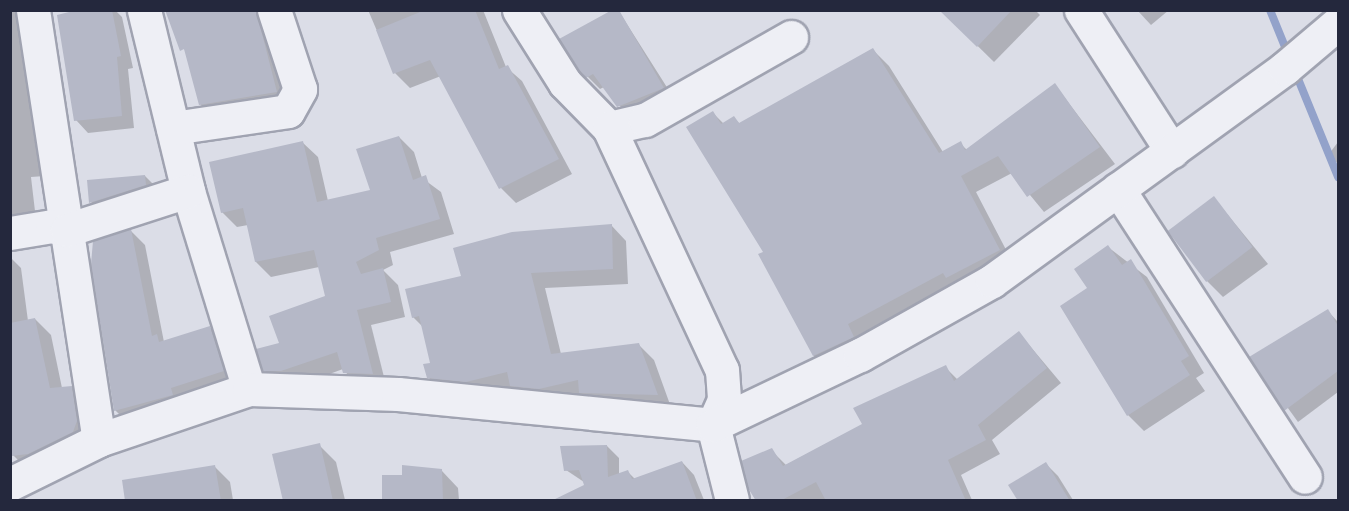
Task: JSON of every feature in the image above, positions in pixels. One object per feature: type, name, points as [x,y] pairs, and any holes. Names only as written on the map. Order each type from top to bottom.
[{"type":"street","points":[[33,10],[99,440]]},
{"type":"street","points":[[144,10],[188,190],[249,389]]},
{"type":"street","points":[[172,128],[288,111],[300,90],[274,10]]},
{"type":"street","points":[[1081,10],[1172,151]]},
{"type":"street","points":[[526,13],[565,83],[609,128],[722,370],[724,400],[713,425],[732,501]]},
{"type":"street","points":[[10,484],[99,440],[249,389],[398,394],[713,425],[860,356],[992,281],[1172,151],[1338,23]]},
{"type":"street","points":[[609,128],[645,120],[791,37]]},
{"type":"street","points":[[1118,189],[1305,477]]},
{"type":"street","points":[[10,233],[52,226],[67,230],[188,190]]},
{"type":"building","points":[[77,10],[112,10],[121,56],[117,57],[122,116],[74,121],[57,15]]},
{"type":"building","points":[[165,10],[256,10],[277,92],[199,105],[184,49],[180,51]]},
{"type":"building","points":[[425,10],[475,10],[499,69],[508,65],[559,159],[499,189],[430,60],[393,74],[376,30]]},
{"type":"building","points":[[612,10],[619,10],[664,88],[617,107],[593,74],[586,78],[580,71],[559,39]]},
{"type":"building","points":[[939,10],[1012,10],[977,47]]},
{"type":"building","points":[[873,48],[939,153],[961,141],[965,150],[1055,83],[1100,147],[1027,197],[998,156],[961,176],[1000,250],[946,278],[943,273],[848,324],[854,337],[813,356],[758,254],[763,252],[686,127],[713,111],[721,124],[734,116],[739,123]]},
{"type":"building","points":[[399,136],[413,180],[426,175],[440,219],[376,238],[379,250],[356,262],[361,274],[383,268],[391,302],[357,310],[373,374],[343,373],[337,352],[281,371],[263,371],[256,349],[279,343],[269,316],[325,296],[314,250],[255,262],[243,208],[221,213],[209,162],[303,141],[317,202],[370,190],[356,149]]},
{"type":"building","points":[[145,175],[146,185],[89,203],[87,180]]},
{"type":"building","points":[[1214,196],[1253,247],[1206,282],[1168,231]]},
{"type":"building","points":[[612,224],[613,269],[531,273],[551,354],[639,343],[658,395],[579,393],[578,380],[539,389],[510,386],[507,372],[466,382],[427,378],[423,364],[430,363],[419,316],[412,318],[405,289],[461,276],[453,248],[512,232]]},
{"type":"building","points":[[131,229],[152,336],[157,334],[159,342],[210,326],[224,371],[171,388],[173,395],[114,411],[91,264],[93,241]]},
{"type":"building","points":[[1108,245],[1122,265],[1131,259],[1189,356],[1181,361],[1190,375],[1127,416],[1060,306],[1087,288],[1074,269]]},
{"type":"building","points":[[1328,309],[1338,326],[1338,371],[1284,411],[1249,357]]},
{"type":"building","points":[[35,318],[50,388],[72,386],[77,421],[73,432],[28,454],[12,456],[10,323]]},
{"type":"building","points":[[1019,331],[1047,368],[978,425],[986,440],[948,460],[966,501],[826,501],[816,482],[780,501],[756,501],[748,488],[741,461],[772,448],[783,466],[862,424],[853,408],[946,365],[954,381]]},
{"type":"building","points":[[320,443],[333,501],[283,501],[272,454]]},
{"type":"building","points":[[607,445],[608,477],[628,470],[632,479],[682,461],[697,501],[551,501],[584,485],[579,470],[564,471],[560,446]]},
{"type":"building","points":[[1046,462],[1070,501],[1018,501],[1008,485]]},
{"type":"building","points":[[215,465],[221,501],[125,501],[122,480]]},
{"type":"building","points":[[402,465],[442,469],[443,501],[382,501],[382,475],[402,475]]},
{"type":"waterway","points":[[1270,10],[1288,54]]},
{"type":"waterway","points":[[1294,69],[1338,177]]}]
